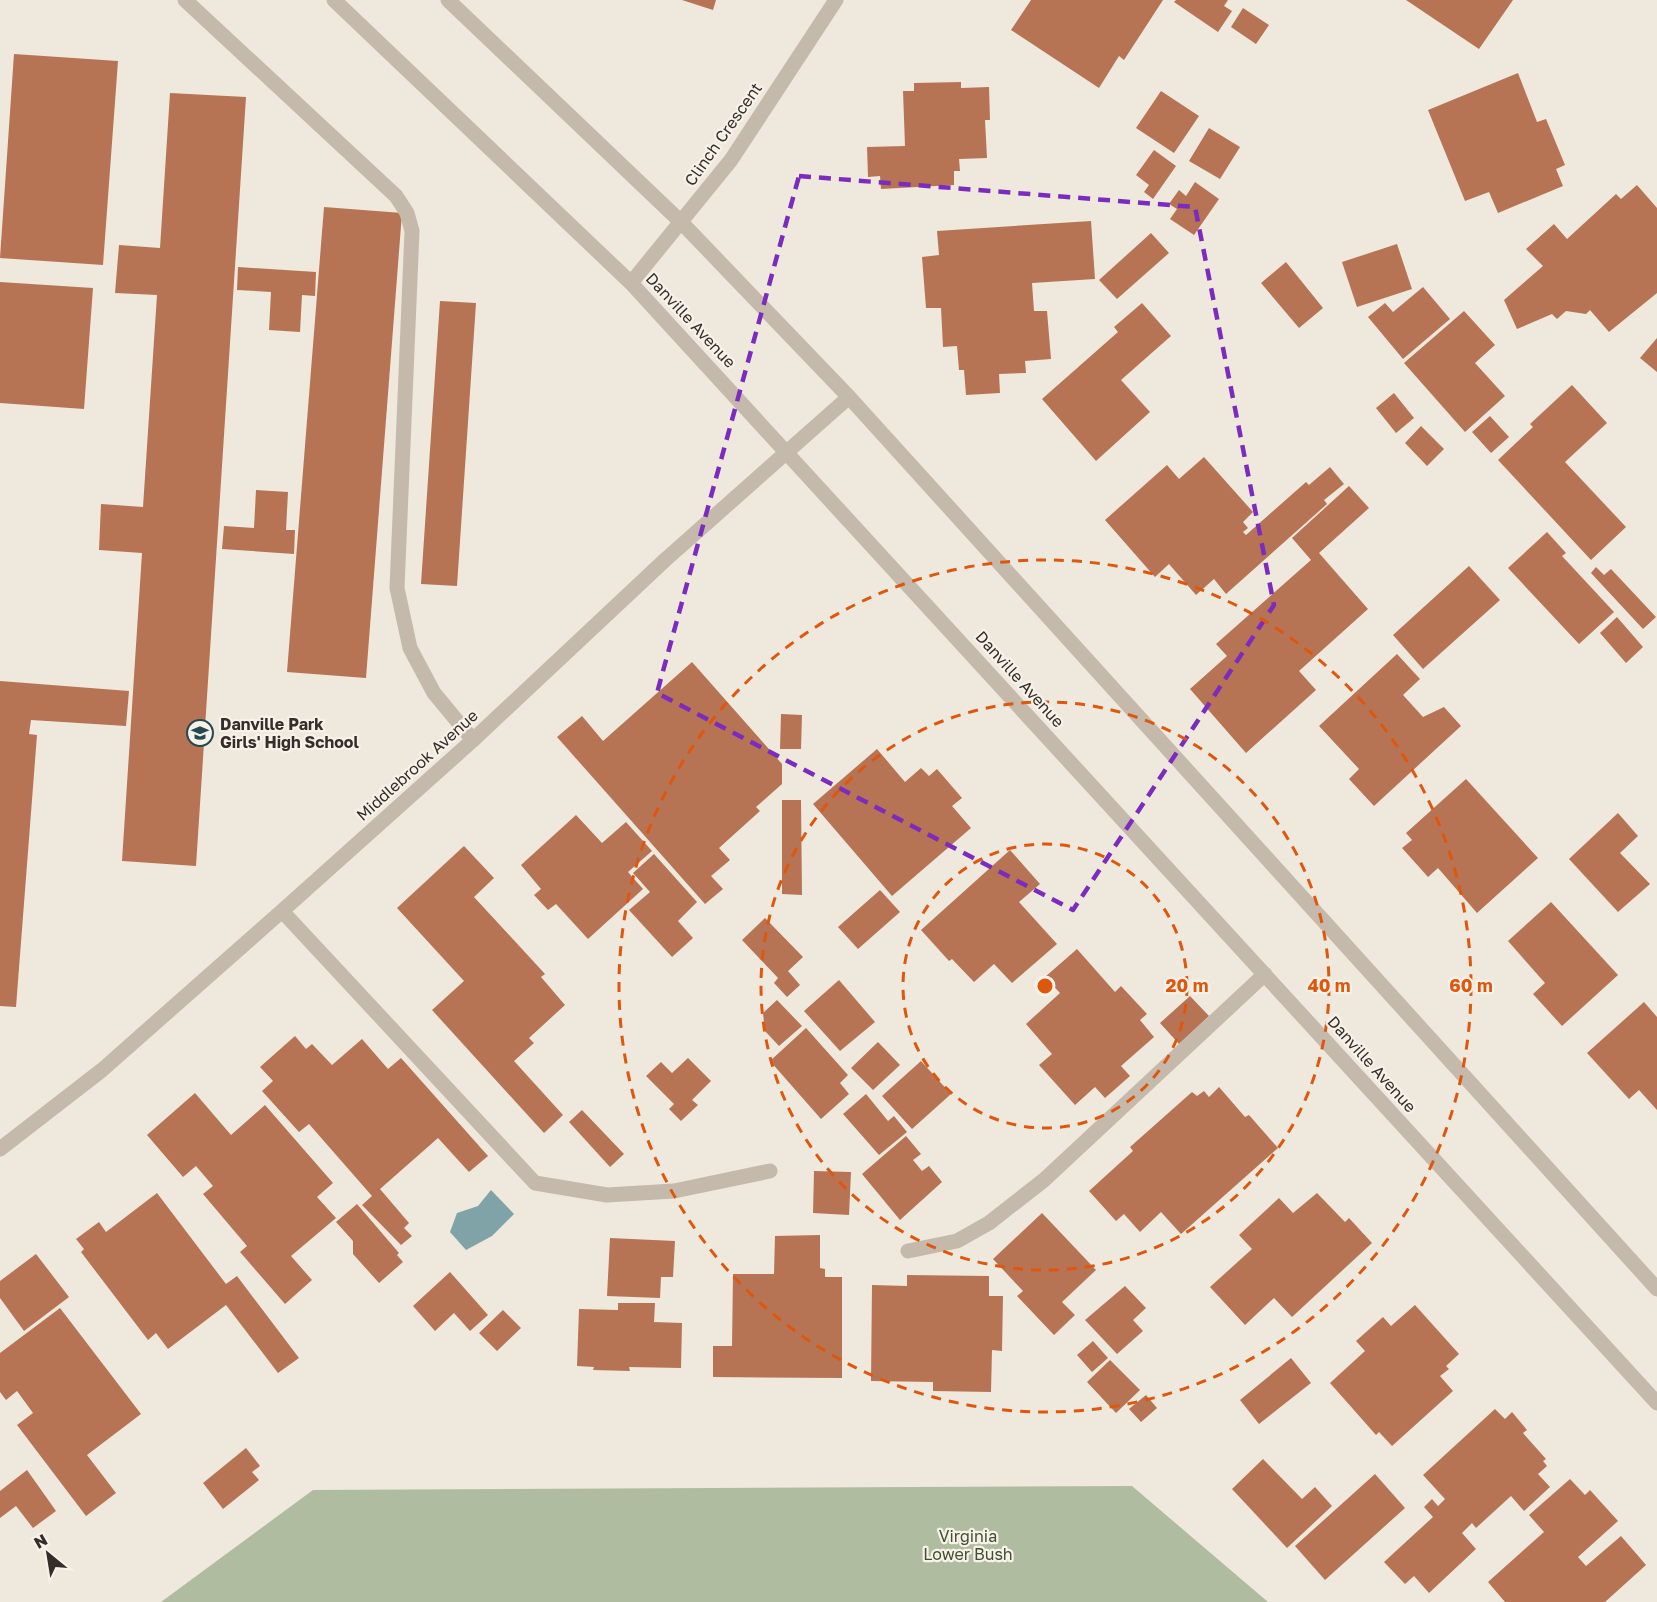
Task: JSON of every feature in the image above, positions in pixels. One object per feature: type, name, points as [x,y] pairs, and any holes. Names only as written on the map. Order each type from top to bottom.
[{"type":"street","points":[[185,0],[387,188],[407,213],[412,231],[397,588],[410,648],[434,693],[473,740]]},
{"type":"street","name":"Danville Avenue","points":[[334,0],[631,283],[788,451],[1657,1403]]},
{"type":"street","points":[[448,0],[681,222],[849,397],[1657,1289]]},
{"type":"street","name":"Clinch Crescent","points":[[631,283],[731,160],[836,0]]},
{"type":"street","name":"Middlebrook Avenue","points":[[0,1149],[102,1070],[282,911],[849,397]]},
{"type":"street","points":[[282,911],[535,1184],[607,1194],[674,1191],[770,1171]]},
{"type":"street","points":[[908,1251],[957,1241],[989,1223],[1035,1187],[1265,974]]},
{"type":"highlighted area","points":[[799,176],[1195,207],[1274,605],[1073,910],[657,693]]},
{"type":"green space","name":"Virginia Lower Bush","points":[[1132,1486],[1268,1602],[161,1602],[313,1490]]},
{"type":"water","points":[[491,1190],[514,1214],[492,1236],[466,1250],[450,1232],[457,1213],[478,1206]]},
{"type":"building","points":[[682,0],[716,0],[713,10]]},
{"type":"building","points":[[1031,0],[1163,0],[1124,60],[1119,56],[1099,88],[1011,30]]},
{"type":"building","points":[[1176,0],[1228,0],[1224,6],[1232,11],[1218,32],[1174,2]]},
{"type":"building","points":[[1406,0],[1513,0],[1479,49]]},
{"type":"building","points":[[1243,8],[1269,25],[1256,44],[1231,27]]},
{"type":"building","points":[[14,54],[118,61],[103,265],[0,258]]},
{"type":"building","points":[[1518,73],[1537,122],[1546,119],[1565,165],[1556,169],[1563,186],[1498,213],[1489,192],[1465,201],[1428,110]]},
{"type":"building","points":[[961,82],[961,88],[989,87],[990,120],[985,120],[987,158],[959,159],[960,171],[954,171],[954,185],[881,189],[880,176],[868,177],[867,147],[905,146],[903,91],[914,91],[914,83]]},
{"type":"building","points":[[1161,91],[1199,116],[1174,153],[1136,128]]},
{"type":"building","points":[[170,93],[246,97],[196,866],[122,861],[142,553],[99,550],[101,504],[143,507],[157,295],[115,293],[119,245],[160,248]]},
{"type":"building","points":[[1209,128],[1240,147],[1220,179],[1189,161]]},
{"type":"building","points":[[1154,150],[1176,166],[1153,199],[1144,192],[1149,185],[1136,175]]},
{"type":"building","points":[[1195,182],[1219,199],[1194,235],[1170,219],[1177,209],[1169,204],[1179,190],[1186,196]]},
{"type":"building","points":[[1637,185],[1657,208],[1657,293],[1609,332],[1590,310],[1586,314],[1566,311],[1557,319],[1552,314],[1517,329],[1504,300],[1543,266],[1526,249],[1554,224],[1567,239],[1616,194],[1621,199]]},
{"type":"building","points":[[324,207],[402,213],[366,678],[287,672]]},
{"type":"building","points":[[1091,221],[1095,279],[1032,283],[1034,311],[1047,311],[1051,359],[1025,361],[1026,373],[999,374],[1000,393],[966,395],[964,370],[959,370],[957,346],[943,347],[941,308],[926,308],[922,257],[939,255],[937,231]]},
{"type":"building","points":[[1151,233],[1169,253],[1117,299],[1099,280]]},
{"type":"building","points":[[1397,244],[1412,289],[1357,307],[1342,262]]},
{"type":"building","points":[[1286,262],[1323,308],[1299,328],[1261,283]]},
{"type":"building","points":[[238,267],[316,272],[315,296],[302,295],[300,332],[269,330],[271,292],[237,290]]},
{"type":"building","points":[[0,282],[93,288],[84,409],[0,403]]},
{"type":"building","points":[[1423,287],[1450,319],[1403,359],[1368,317],[1385,303],[1393,312]]},
{"type":"building","points":[[440,301],[476,303],[457,586],[421,584]]},
{"type":"building","points":[[1142,303],[1171,336],[1121,380],[1150,412],[1096,461],[1042,399],[1118,332],[1114,327]]},
{"type":"building","points":[[1464,311],[1495,345],[1475,363],[1505,396],[1465,432],[1404,363]]},
{"type":"building","points":[[1657,338],[1657,372],[1640,358]]},
{"type":"building","points":[[1572,385],[1607,423],[1565,462],[1626,527],[1591,560],[1498,460],[1533,427],[1530,424]]},
{"type":"building","points":[[1394,393],[1414,418],[1396,433],[1376,408]]},
{"type":"building","points":[[1490,416],[1509,437],[1491,453],[1472,432]]},
{"type":"building","points":[[1421,426],[1444,449],[1427,466],[1405,443]]},
{"type":"building","points":[[1204,457],[1253,512],[1243,522],[1248,528],[1243,532],[1246,535],[1306,482],[1309,485],[1330,467],[1344,484],[1324,500],[1327,504],[1226,594],[1214,579],[1196,595],[1169,564],[1155,577],[1105,520],[1167,465],[1179,479]]},
{"type":"building","points":[[1349,486],[1369,508],[1319,553],[1368,609],[1299,671],[1316,690],[1246,753],[1190,689],[1227,656],[1216,644],[1311,560],[1292,538]]},
{"type":"building","points":[[256,490],[288,492],[286,530],[295,530],[294,554],[222,549],[224,526],[254,528]]},
{"type":"building","points":[[1547,532],[1566,553],[1562,556],[1614,612],[1579,644],[1508,568]]},
{"type":"building","points":[[1469,566],[1500,600],[1423,669],[1393,635]]},
{"type":"building","points":[[1596,567],[1604,575],[1611,569],[1656,617],[1643,629],[1591,573]]},
{"type":"building","points":[[1617,617],[1643,647],[1626,663],[1600,633]]},
{"type":"building","points":[[1397,654],[1420,679],[1403,695],[1423,717],[1444,707],[1461,726],[1374,806],[1349,779],[1359,769],[1319,726]]},
{"type":"building","points":[[692,662],[782,764],[782,784],[756,807],[760,811],[719,848],[730,860],[711,876],[723,889],[705,904],[557,737],[582,716],[603,741]]},
{"type":"building","points":[[0,681],[129,691],[126,726],[31,720],[29,734],[37,735],[16,1007],[0,1006]]},
{"type":"building","points":[[781,714],[802,715],[801,749],[780,749]]},
{"type":"building","points":[[877,749],[905,782],[921,768],[929,776],[937,769],[962,798],[952,806],[971,828],[892,896],[813,804]]},
{"type":"building","points":[[1466,779],[1538,858],[1477,913],[1438,868],[1428,877],[1402,848],[1412,840],[1406,833]]},
{"type":"building","points":[[782,800],[801,800],[802,895],[782,894]]},
{"type":"building","points":[[1618,813],[1638,836],[1620,853],[1650,884],[1618,912],[1569,859]]},
{"type":"building","points":[[576,815],[602,843],[626,822],[652,851],[628,872],[643,889],[588,939],[556,904],[548,910],[534,895],[541,889],[521,865]]},
{"type":"building","points":[[464,846],[494,878],[474,897],[545,974],[541,977],[565,1005],[529,1038],[534,1043],[514,1061],[563,1115],[544,1133],[432,1010],[464,981],[397,908]]},
{"type":"building","points":[[1010,850],[1040,884],[1019,902],[1057,944],[1012,983],[994,964],[974,982],[952,959],[949,961],[921,930]]},
{"type":"building","points":[[654,854],[697,902],[678,921],[693,938],[672,957],[629,910],[650,892],[633,873]]},
{"type":"building","points":[[880,890],[900,912],[858,949],[838,927]]},
{"type":"building","points":[[1551,902],[1618,975],[1562,1026],[1533,994],[1545,983],[1508,941]]},
{"type":"building","points":[[765,918],[803,957],[788,971],[800,985],[787,997],[774,983],[778,978],[742,940]]},
{"type":"building","points":[[1077,949],[1115,992],[1121,986],[1147,1014],[1140,1020],[1154,1037],[1121,1066],[1130,1076],[1105,1098],[1095,1087],[1075,1105],[1039,1065],[1052,1054],[1026,1024],[1060,993],[1045,977]]},
{"type":"building","points":[[839,980],[875,1022],[840,1051],[804,1011]]},
{"type":"building","points":[[1190,996],[1209,1016],[1179,1044],[1160,1023]]},
{"type":"building","points":[[777,1000],[802,1026],[779,1046],[765,1031],[763,1013]]},
{"type":"building","points":[[1644,1002],[1657,1017],[1657,1110],[1639,1090],[1629,1099],[1587,1053]]},
{"type":"building","points":[[806,1028],[848,1075],[840,1083],[849,1094],[821,1119],[770,1061]]},
{"type":"building","points":[[295,1036],[306,1049],[312,1044],[332,1065],[362,1039],[388,1069],[401,1058],[488,1156],[469,1172],[438,1138],[380,1189],[409,1223],[404,1228],[412,1236],[401,1245],[362,1205],[372,1196],[309,1124],[299,1132],[262,1091],[273,1081],[260,1067]]},
{"type":"building","points":[[878,1042],[900,1065],[873,1090],[851,1068]]},
{"type":"building","points":[[688,1058],[711,1081],[692,1100],[698,1105],[681,1121],[669,1109],[674,1104],[646,1076],[661,1062],[672,1073]]},
{"type":"building","points":[[921,1061],[951,1094],[912,1129],[882,1096]]},
{"type":"building","points":[[1219,1087],[1245,1117],[1249,1115],[1278,1148],[1181,1234],[1161,1212],[1140,1232],[1124,1214],[1116,1221],[1089,1191],[1133,1151],[1130,1147],[1192,1092],[1197,1096],[1204,1091],[1209,1097]]},
{"type":"building","points":[[195,1093],[231,1135],[265,1105],[333,1183],[317,1197],[336,1218],[291,1256],[312,1280],[285,1304],[240,1252],[247,1246],[203,1194],[213,1186],[196,1166],[183,1177],[147,1135]]},
{"type":"building","points":[[866,1094],[888,1121],[894,1116],[907,1132],[879,1155],[843,1114]]},
{"type":"building","points":[[582,1110],[624,1154],[610,1167],[569,1122]]},
{"type":"building","points":[[906,1136],[921,1154],[913,1160],[922,1171],[929,1166],[942,1182],[900,1220],[862,1174]]},
{"type":"building","points":[[814,1171],[851,1172],[849,1215],[813,1213]]},
{"type":"building","points":[[157,1193],[226,1284],[237,1276],[299,1358],[278,1373],[226,1305],[168,1349],[156,1333],[148,1340],[81,1252],[84,1249],[76,1239],[99,1222],[106,1232]]},
{"type":"building","points":[[1317,1193],[1345,1222],[1349,1218],[1372,1243],[1292,1317],[1274,1298],[1245,1325],[1210,1287],[1252,1249],[1239,1235],[1279,1198],[1293,1213]]},
{"type":"building","points":[[357,1204],[399,1253],[397,1255],[403,1262],[379,1283],[353,1254],[353,1241],[336,1222]]},
{"type":"building","points":[[1042,1213],[1096,1270],[1062,1302],[1075,1315],[1054,1335],[1017,1296],[1023,1291],[993,1259]]},
{"type":"building","points":[[820,1235],[820,1268],[825,1269],[825,1277],[842,1277],[842,1378],[713,1377],[713,1346],[732,1346],[733,1274],[774,1274],[775,1236]]},
{"type":"building","points":[[610,1238],[675,1241],[673,1277],[661,1277],[660,1298],[607,1296]]},
{"type":"building","points":[[36,1254],[69,1297],[24,1331],[0,1298],[0,1281]]},
{"type":"building","points":[[450,1272],[488,1315],[470,1331],[454,1313],[435,1331],[413,1306]]},
{"type":"building","points":[[907,1275],[989,1276],[989,1296],[1003,1296],[1002,1351],[992,1350],[991,1392],[933,1391],[933,1382],[871,1381],[872,1285],[907,1286]]},
{"type":"building","points":[[1125,1286],[1146,1308],[1133,1320],[1143,1331],[1117,1354],[1085,1320]]},
{"type":"building","points":[[618,1303],[655,1303],[654,1322],[682,1323],[681,1368],[629,1367],[630,1371],[593,1370],[594,1367],[577,1366],[579,1309],[618,1310]]},
{"type":"building","points":[[1415,1305],[1459,1354],[1446,1366],[1449,1369],[1440,1376],[1453,1391],[1392,1446],[1379,1432],[1376,1435],[1330,1383],[1365,1351],[1356,1341],[1383,1317],[1391,1326]]},
{"type":"building","points":[[60,1308],[141,1414],[87,1455],[116,1493],[86,1516],[17,1425],[33,1413],[17,1391],[6,1400],[0,1392],[0,1353]]},
{"type":"building","points":[[503,1310],[521,1328],[497,1351],[479,1333]]},
{"type":"building","points":[[1093,1341],[1108,1358],[1092,1372],[1077,1355]]},
{"type":"building","points":[[1291,1358],[1311,1383],[1259,1424],[1240,1400]]},
{"type":"building","points":[[1110,1360],[1140,1390],[1116,1413],[1087,1382]]},
{"type":"building","points":[[1146,1395],[1157,1408],[1141,1422],[1129,1409]]},
{"type":"building","points":[[1495,1409],[1505,1419],[1512,1412],[1527,1430],[1523,1433],[1546,1459],[1543,1461],[1547,1466],[1538,1474],[1550,1487],[1524,1511],[1511,1496],[1476,1528],[1472,1523],[1462,1533],[1476,1549],[1429,1593],[1414,1576],[1405,1584],[1384,1562],[1433,1517],[1424,1507],[1432,1499],[1438,1506],[1445,1499],[1423,1475]]},
{"type":"building","points":[[246,1448],[260,1466],[252,1472],[259,1480],[223,1509],[203,1483]]},
{"type":"building","points":[[1263,1459],[1302,1499],[1315,1487],[1332,1506],[1287,1548],[1232,1489]]},
{"type":"building","points":[[27,1470],[56,1511],[33,1528],[16,1506],[0,1518],[0,1491]]},
{"type":"building","points":[[1375,1474],[1405,1508],[1325,1580],[1295,1546]]},
{"type":"building","points":[[1570,1479],[1585,1495],[1590,1490],[1618,1521],[1578,1557],[1586,1566],[1621,1536],[1646,1565],[1605,1602],[1505,1602],[1488,1582],[1544,1532],[1529,1515]]},
{"type":"place","name":"Danville Park Girls' High School","points":[[200,733]]}]
